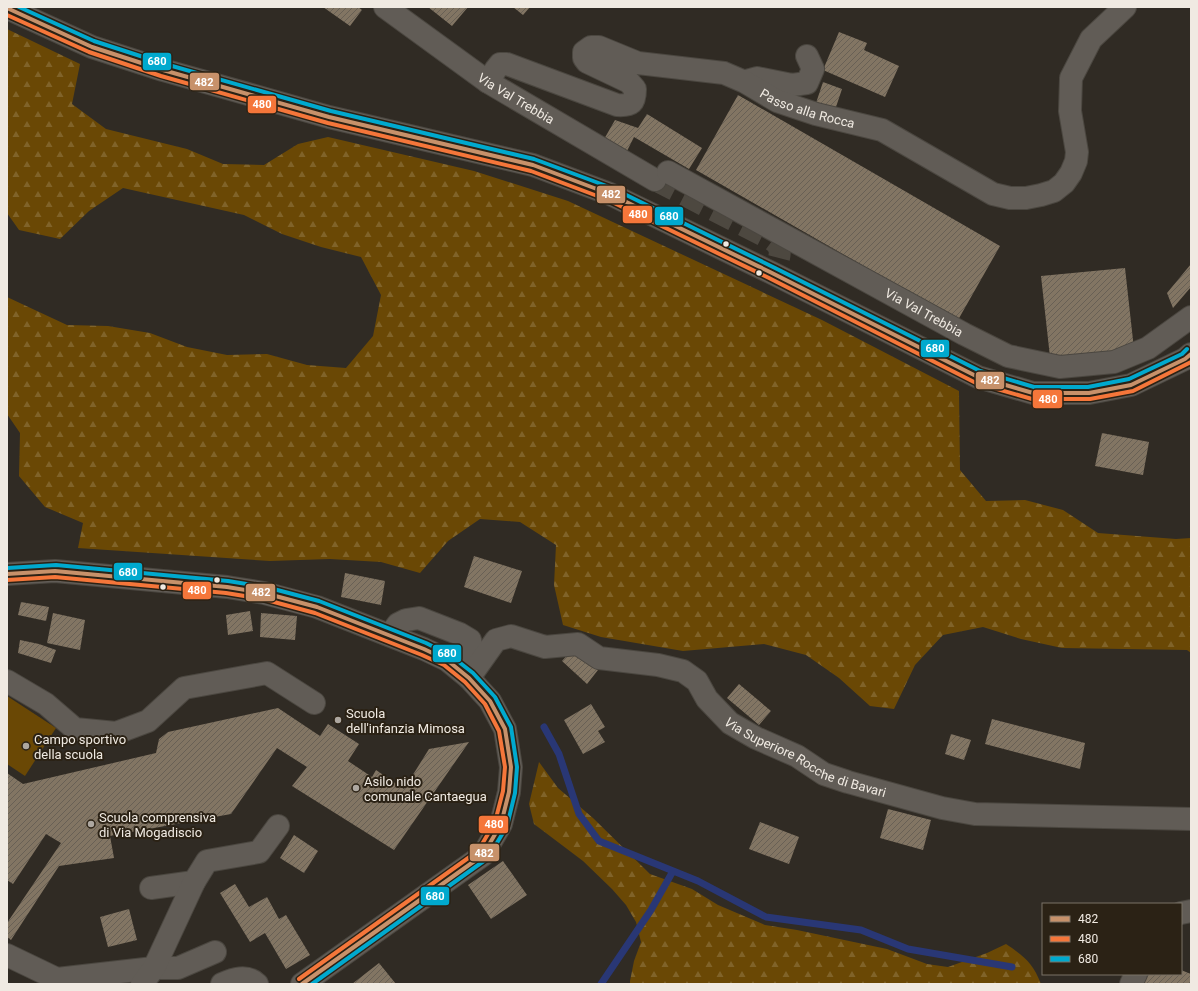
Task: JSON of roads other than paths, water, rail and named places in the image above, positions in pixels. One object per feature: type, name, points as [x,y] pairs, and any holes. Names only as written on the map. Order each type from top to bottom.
[{"type":"street","name":"Via Val Trebbia","points":[[385,7],[488,82],[662,176],[776,231],[964,334],[1008,356],[1060,367],[1114,362],[1148,348],[1191,318]]},
{"type":"street","name":"Passo alla Rocca","points":[[488,82],[500,64],[507,64],[617,105],[626,106],[633,102],[635,89],[629,82],[587,62],[584,58],[584,52],[590,47],[599,47],[638,63],[724,73],[745,82],[777,101],[816,114],[882,130],[993,194],[1010,198],[1026,198],[1054,191],[1064,183],[1071,173],[1076,161],[1077,152],[1070,111],[1071,78],[1091,39],[1125,7]]},
{"type":"street","points":[[7,8],[92,47],[163,70],[329,117],[533,165],[610,194],[775,266],[978,377],[1033,393],[1089,393],[1130,385],[1185,359],[1191,354]]},
{"type":"street","points":[[745,82],[757,78],[792,85],[807,83],[813,69],[807,56]]},
{"type":"street","points":[[7,574],[55,571],[227,587],[264,593],[317,606],[399,644],[447,660],[469,678],[490,701],[505,729],[511,767],[509,792],[502,824],[483,855],[302,984]]},
{"type":"street","points":[[399,644],[398,624],[406,620],[419,618],[460,634],[470,640],[473,653],[469,678]]},
{"type":"street","name":"Via Superiore Rocche di Bavari","points":[[469,678],[496,640],[511,636],[545,647],[578,644],[598,658],[658,665],[683,671],[697,681],[707,700],[730,723],[756,738],[797,756],[824,774],[848,782],[942,808],[975,814],[1191,819]]},
{"type":"street","points":[[7,681],[46,704],[75,729],[116,733],[148,721],[184,688],[267,673],[314,703]]},
{"type":"street","points":[[148,976],[194,882],[207,861],[260,852],[278,826]]},
{"type":"street","points":[[151,888],[194,882]]},
{"type":"street","points":[[7,955],[57,978],[148,976],[178,968],[215,952]]},
{"type":"street","points":[[1131,984],[1136,975]]},
{"type":"street","points":[[222,984],[233,979],[240,978],[255,982],[256,984]]},
{"type":"waterway","points":[[544,727],[559,754],[579,814],[599,841],[698,881],[766,917],[861,930],[908,949],[1012,967]]},
{"type":"waterway","points":[[601,984],[651,910],[673,871]]},
{"type":"tunnel","points":[[655,180],[772,240],[779,248],[779,258]]},
{"type":"place","name":"Scuola dell'infanzia Mimosa","points":[[338,720]]},
{"type":"place","name":"Campo sportivo della scuola","points":[[26,746]]},
{"type":"place","name":"Asilo nido comunale Cantaegua","points":[[356,788]]},
{"type":"place","name":"Scuola comprensiva di Via Mogadiscio","points":[[91,824]]}]
